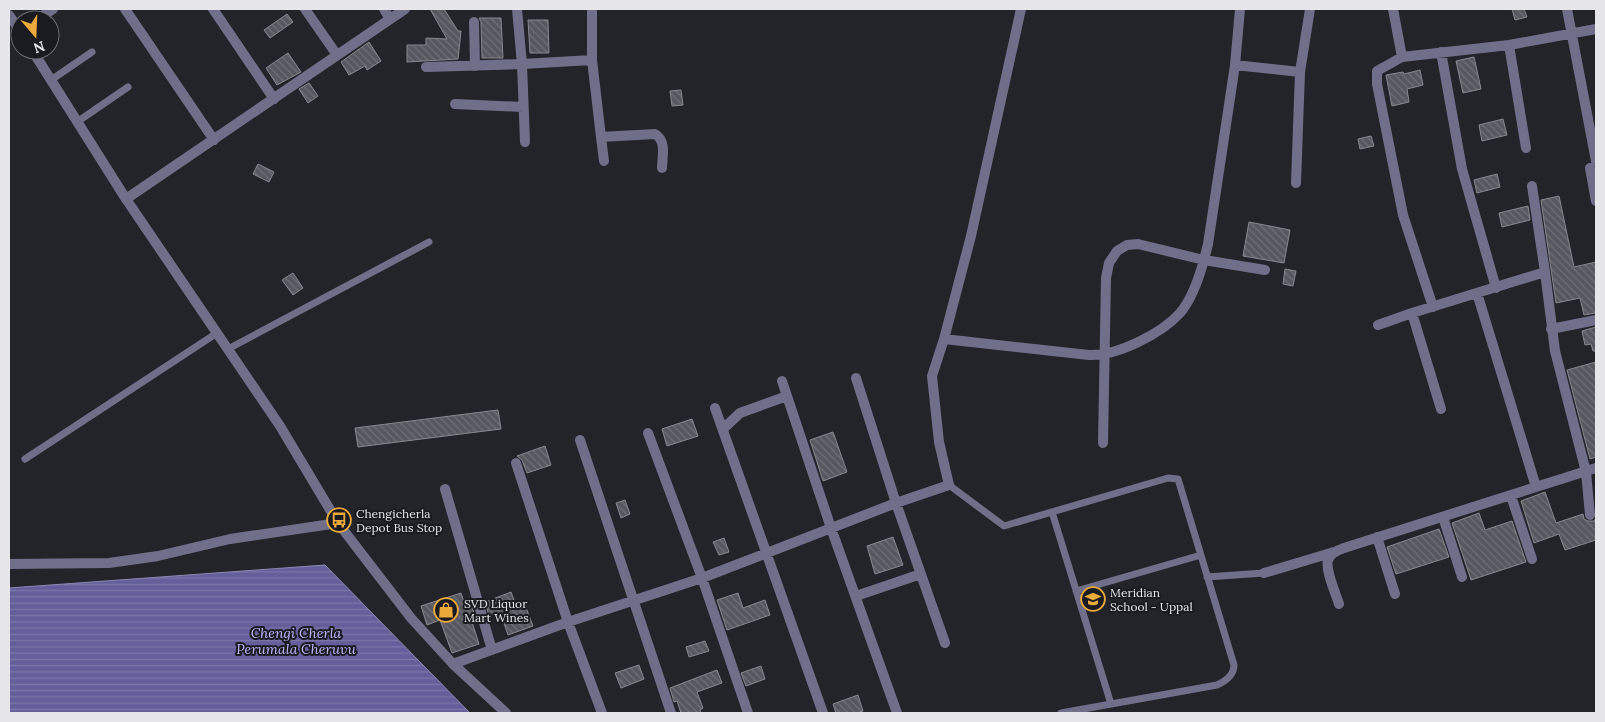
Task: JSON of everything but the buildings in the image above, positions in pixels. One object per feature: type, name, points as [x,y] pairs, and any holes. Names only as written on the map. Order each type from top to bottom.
[{"type":"street","points":[[125,9],[214,140]]},
{"type":"street","points":[[213,9],[274,99]]},
{"type":"street","points":[[305,9],[338,55]]},
{"type":"street","points":[[384,9],[390,19]]},
{"type":"street","points":[[126,199],[405,9]]},
{"type":"street","points":[[517,9],[522,64],[525,142]]},
{"type":"street","points":[[592,9],[592,60],[604,161]]},
{"type":"street","points":[[454,664],[568,622],[702,578],[896,503],[949,485],[939,442],[932,376],[944,339],[971,236],[1021,9]]},
{"type":"street","points":[[944,339],[1075,354],[1105,355],[1132,345],[1158,330],[1179,314],[1198,279],[1208,244],[1235,65],[1240,9]]},
{"type":"street","points":[[1296,183],[1300,72],[1310,9]]},
{"type":"street","points":[[1393,9],[1402,57]]},
{"type":"street","points":[[1567,9],[1573,34],[1593,164],[1596,201]]},
{"type":"street","points":[[474,22],[475,66]]},
{"type":"street","points":[[1433,307],[1404,215],[1377,84],[1377,71],[1402,57],[1509,45],[1596,29]]},
{"type":"street","points":[[1509,45],[1526,148]]},
{"type":"street","points":[[1441,52],[1462,169],[1496,288]]},
{"type":"street","points":[[38,60],[126,199],[280,426],[338,523],[411,618],[454,664],[506,713]]},
{"type":"street","points":[[426,67],[592,60]]},
{"type":"street","points":[[1235,65],[1300,72]]},
{"type":"street","points":[[455,104],[523,107]]},
{"type":"street","points":[[601,137],[655,134],[663,142],[662,168]]},
{"type":"street","points":[[1532,186],[1555,351],[1591,470],[1590,515]]},
{"type":"street","points":[[1103,443],[1106,278],[1109,263],[1117,251],[1126,245],[1138,244],[1204,260],[1266,270]]},
{"type":"street","points":[[1378,325],[1545,272]]},
{"type":"street","points":[[1477,293],[1536,488]]},
{"type":"street","points":[[1412,313],[1441,408]]},
{"type":"street","points":[[1551,329],[1596,320]]},
{"type":"street","points":[[856,378],[896,503],[946,643]]},
{"type":"street","points":[[782,381],[831,528],[897,713]]},
{"type":"street","points":[[723,429],[740,413],[787,396]]},
{"type":"street","points":[[716,408],[823,713]]},
{"type":"street","points":[[648,433],[702,578],[748,713]]},
{"type":"street","points":[[580,440],[671,713]]},
{"type":"street","points":[[516,463],[568,622],[602,713]]},
{"type":"street","points":[[1264,573],[1591,470]]},
{"type":"street","points":[[445,489],[492,650]]},
{"type":"street","points":[[1511,496],[1532,559]]},
{"type":"street","points":[[1443,517],[1462,577]]},
{"type":"street","points":[[9,564],[109,563],[158,556],[230,539],[338,523]]},
{"type":"street","points":[[1378,537],[1395,594]]},
{"type":"street","points":[[1334,552],[1328,560],[1328,570],[1339,604]]},
{"type":"street","points":[[856,596],[921,574]]},
{"type":"lane","points":[[51,80],[92,52]]},
{"type":"lane","points":[[78,122],[128,87]]},
{"type":"lane","points":[[228,349],[428,242]]},
{"type":"lane","points":[[25,460],[217,332]]},
{"type":"lane","points":[[949,485],[1004,526],[1173,478],[1178,479],[1234,670],[1228,679],[1217,685],[1061,713]]},
{"type":"lane","points":[[1052,512],[1111,704]]},
{"type":"lane","points":[[1076,591],[1201,555]]},
{"type":"lane","points":[[1208,577],[1264,573]]},
{"type":"water","name":"Chengi Cherla Perumala Cheruvu","points":[[325,565],[470,713],[9,713],[9,588]]},
{"type":"place","name":"Chengicherla Depot Bus Stop","points":[[339,520]]},
{"type":"place","name":"Meridian School - Uppal","points":[[1093,599]]},
{"type":"place","name":"SVD Liquor Mart Wines","points":[[446,610]]}]
